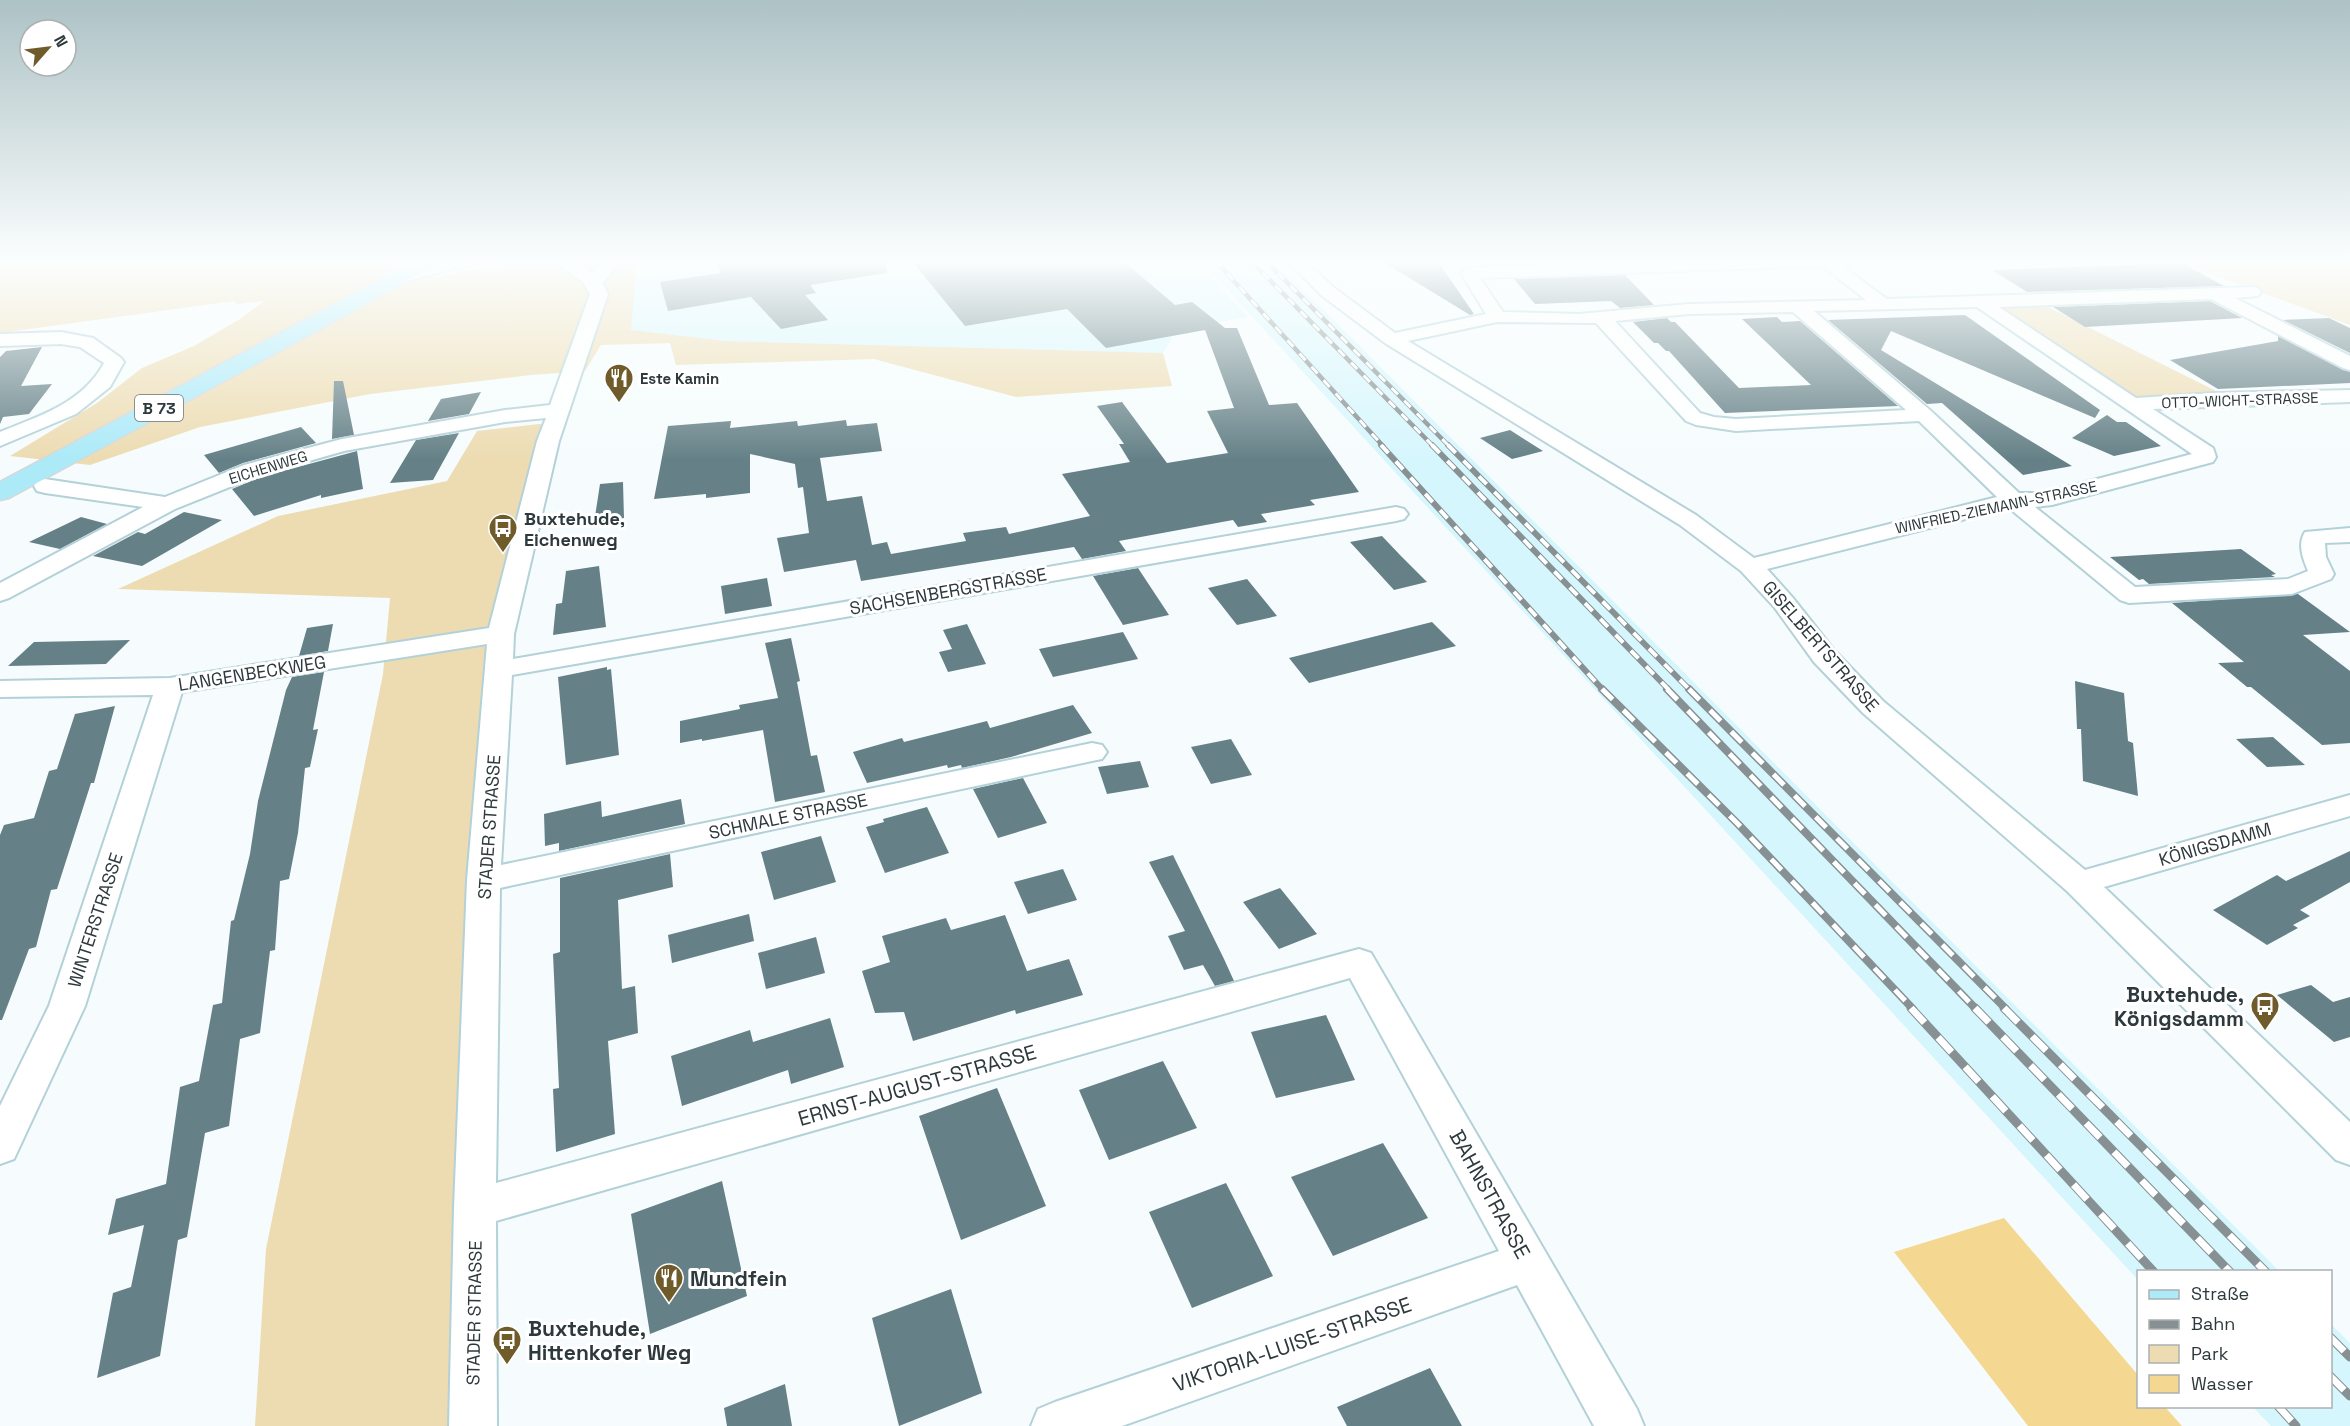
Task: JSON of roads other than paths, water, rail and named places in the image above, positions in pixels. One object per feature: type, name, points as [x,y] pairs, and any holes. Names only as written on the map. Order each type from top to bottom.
[{"type":"main road","name":"B 73","points":[[0,492],[308,327]]},
{"type":"street","name":"STADER STRASSE","points":[[473,1426],[475,1208],[484,880],[501,669],[501,634],[548,441],[587,327]]},
{"type":"street","name":"GISELBERTSTRASSE","points":[[1375,327],[1688,520],[1750,566],[1784,603],[1824,656],[1873,707],[2079,883],[2350,1148]]},
{"type":"street","points":[[1392,339],[1451,327]]},
{"type":"street","points":[[1610,327],[1693,417],[1707,423],[1727,425],[1819,422],[1924,415]]},
{"type":"street","points":[[1821,327],[1924,415],[2013,500],[2129,595],[2292,586],[2322,574],[2314,557],[2313,537],[2350,535]]},
{"type":"street","name":"WINFRIED-ZIEMANN-STRASSE","points":[[1750,566],[2013,500],[2044,500],[2205,457],[2205,453],[2198,447],[2130,404],[2017,327]]},
{"type":"street","points":[[2278,327],[2350,364]]},
{"type":"street","points":[[0,340],[61,339],[86,342],[114,362],[103,383],[69,410],[0,440]]},
{"type":"street","name":"OTTO-WICHT-STRASSE","points":[[2130,404],[2214,399],[2350,396]]},
{"type":"street","points":[[2329,398],[2350,410]]},
{"type":"street","name":"EICHENWEG","points":[[0,593],[167,504],[252,470],[342,446],[505,416],[558,410]]},
{"type":"street","points":[[45,486],[167,504]]},
{"type":"street","name":"SACHSENBERGSTRASSE","points":[[501,669],[1396,514]]},
{"type":"street","name":"LANGENBECKWEG","points":[[0,688],[170,686],[501,634]]},
{"type":"street","name":"WINTERSTRASSE","points":[[0,1147],[67,1006],[170,686]]},
{"type":"street","name":"SCHMALE STRASSE","points":[[484,880],[1092,752]]},
{"type":"street","name":"KÖNIGSDAMM","points":[[2079,883],[2350,806]]},
{"type":"street","name":"ERNST-AUGUST-STRASSE","points":[[475,1208],[1359,962]]},
{"type":"street","name":"BAHNSTRASSE","points":[[1359,962],[1620,1426]]},
{"type":"street","name":"VIKTORIA-LUISE-STRASSE","points":[[1055,1426],[1528,1261]]},
{"type":"water","points":[[2004,1218],[2137,1374],[2137,1408],[2166,1408],[2182,1426],[2028,1426],[1894,1252]]},
{"type":"railway","points":[[1275,327],[1383,446]]},
{"type":"railway","points":[[1315,327],[1433,446]]},
{"type":"railway","points":[[1331,327],[1449,446]]},
{"type":"railway","points":[[1381,445],[1603,690]]},
{"type":"railway","points":[[1432,445],[1669,690]]},
{"type":"railway","points":[[1448,445],[1690,690]]},
{"type":"railway","points":[[1667,689],[1976,1009]]},
{"type":"railway","points":[[1689,689],[2006,1009]]},
{"type":"railway","points":[[1603,690],[1738,824],[1913,1009]]},
{"type":"railway","points":[[1911,1008],[2152,1270]]},
{"type":"railway","points":[[1975,1008],[2228,1270]]},
{"type":"railway","points":[[2004,1008],[2264,1270]]},
{"type":"railway","points":[[2332,1339],[2350,1357]]},
{"type":"railway","points":[[2332,1378],[2350,1396]]},
{"type":"railway","points":[[2280,1408],[2296,1426]]},
{"type":"place","name":"Este Kamin","points":[[619,404]]},
{"type":"place","name":"Buxtehude, Eichenweg","points":[[503,554]]},
{"type":"place","name":"Buxtehude, Königsdamm","points":[[2265,1032]]},
{"type":"place","name":"Mundfein","points":[[669,1304]]},
{"type":"place","name":"Buxtehude, Hittenkofer Weg","points":[[507,1366]]}]
